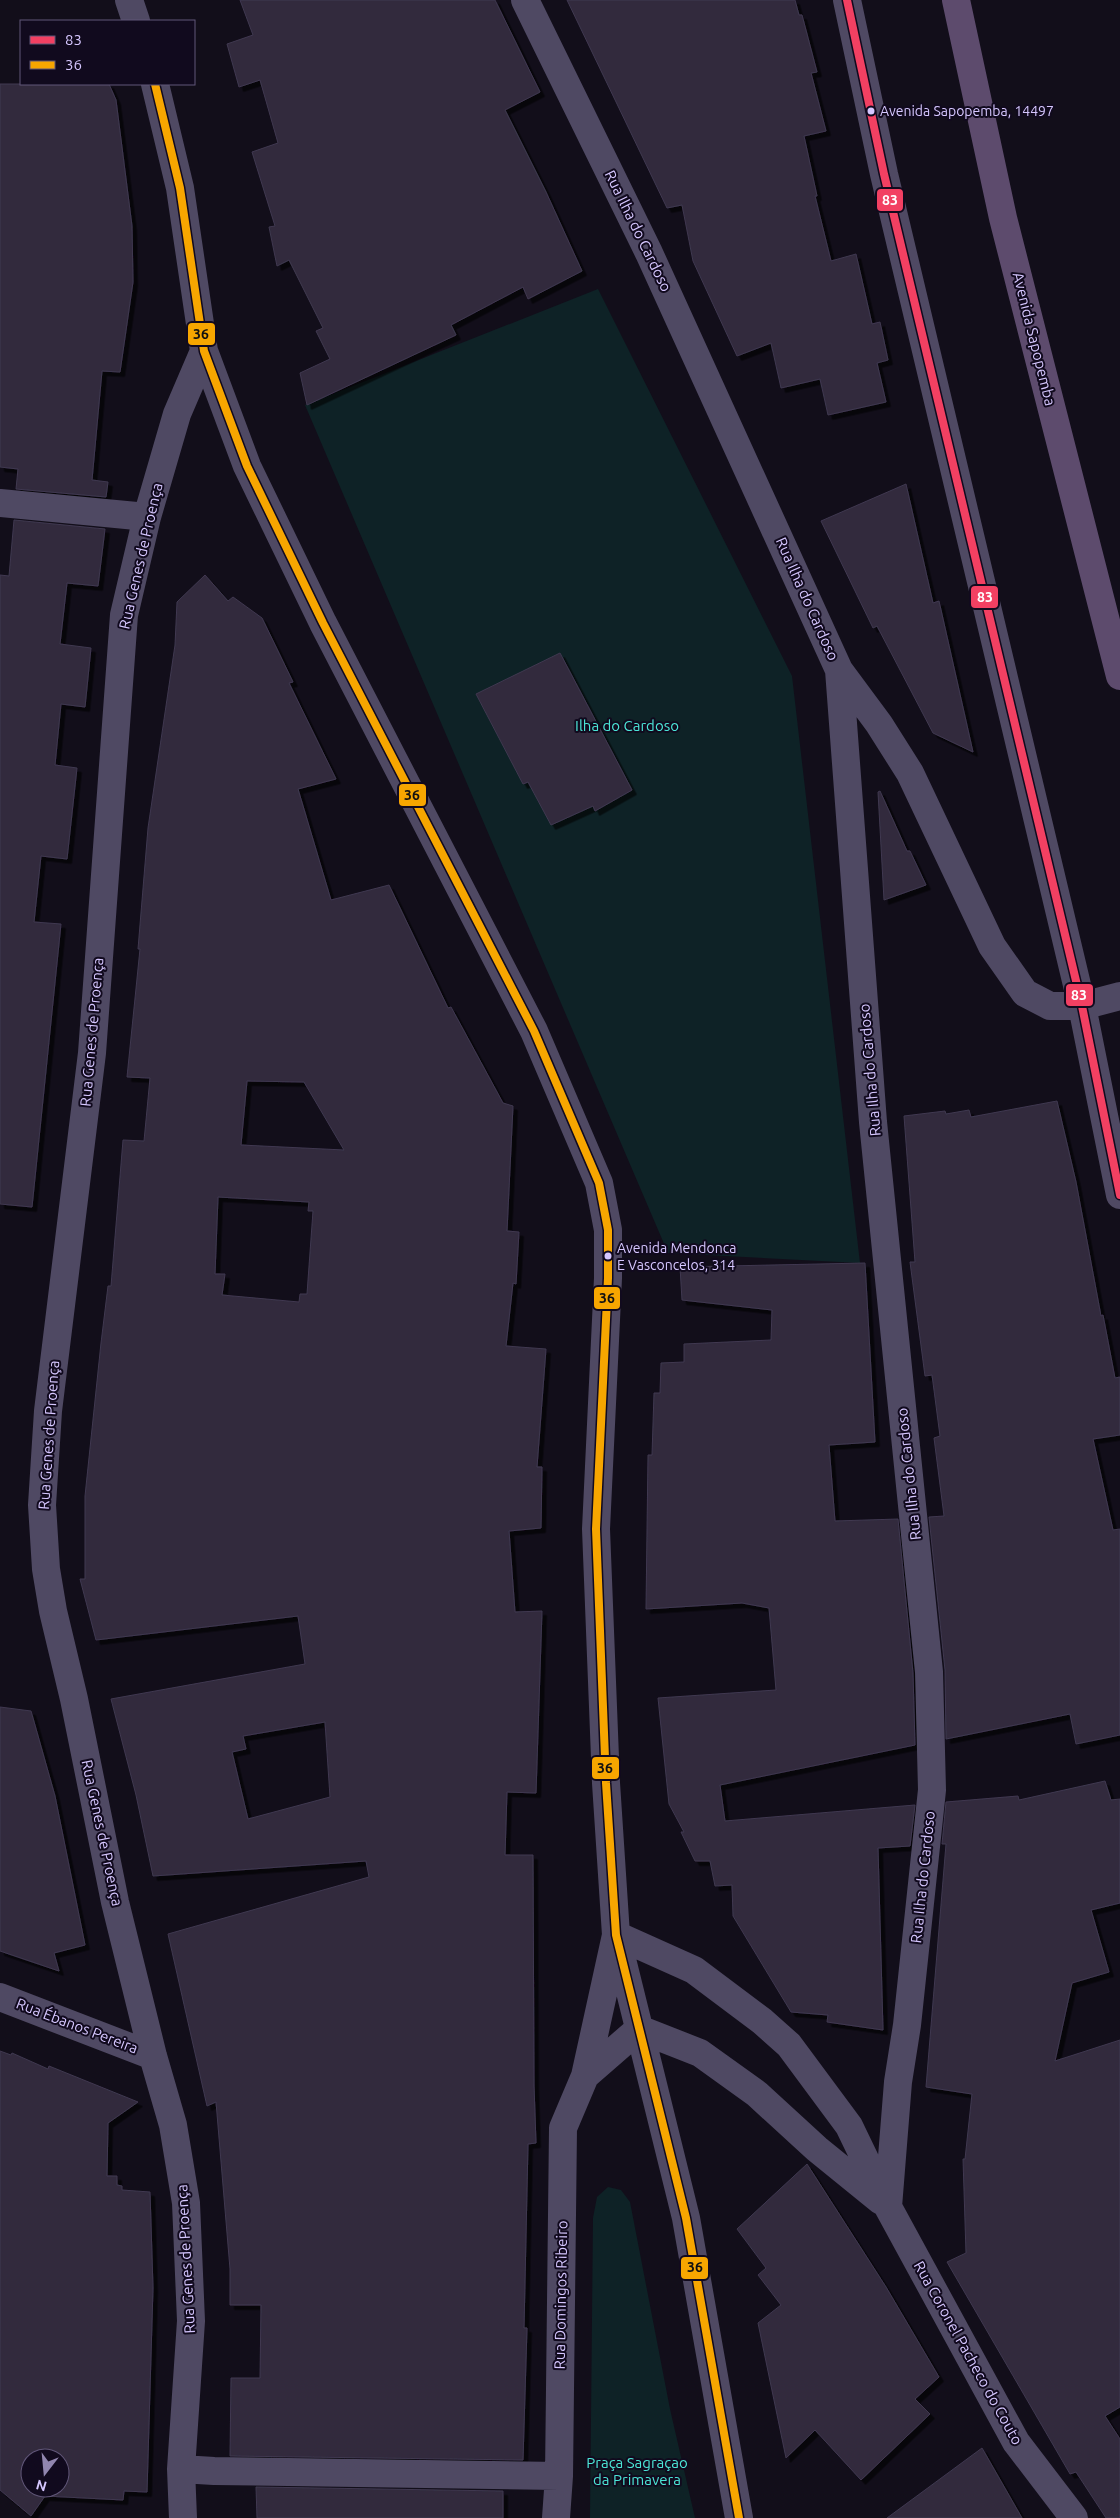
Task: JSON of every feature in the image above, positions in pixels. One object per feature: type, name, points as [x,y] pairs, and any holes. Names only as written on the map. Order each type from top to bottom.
[{"type":"main road","name":"Avenida Sapopemba","points":[[956,0],[1003,218],[1120,676]]},
{"type":"street","points":[[129,0],[136,20]]},
{"type":"street","name":"Rua Ilha do Cardoso","points":[[525,0],[650,253],[839,670],[873,1122],[929,1682],[932,1790],[907,2024],[898,2082],[888,2207]]},
{"type":"street","points":[[847,0],[889,194],[1082,1006],[1120,1195]]},
{"type":"street","points":[[155,85],[180,188],[204,351],[247,466],[323,623],[534,1031],[599,1183],[608,1230],[608,1278],[596,1528],[606,1773],[616,1935],[686,2218],[739,2518]]},
{"type":"street","name":"Rua Genes de Proença","points":[[183,2518],[181,2469],[191,2321],[186,2202],[173,2125],[153,2056],[115,1902],[74,1700],[53,1611],[46,1570],[42,1505],[48,1412],[92,1053],[124,615],[147,517],[177,414],[204,351]]},
{"type":"street","points":[[0,503],[147,517]]},
{"type":"street","points":[[839,670],[879,724],[910,773],[992,946],[1025,993],[1050,1006],[1082,1006],[1120,996]]},
{"type":"street","name":"Rua Domingos Ribeiro","points":[[556,2518],[559,2476],[563,2128],[585,2076],[616,1935]]},
{"type":"street","name":"Rua Coronel Pacheco do Couto","points":[[616,1935],[694,1970],[762,2021],[789,2045],[849,2126],[888,2207],[1016,2442],[1074,2518]]},
{"type":"street","name":"Rua Ébanos Pereira","points":[[0,1997],[153,2056]]},
{"type":"street","name":"Rua Domingos Ribeiro","points":[[585,2076],[639,2030]]},
{"type":"street","name":"Rua Coronel Pacheco do Couto","points":[[639,2030],[700,2054],[708,2059],[757,2094],[817,2150],[888,2207]]},
{"type":"street","points":[[181,2469],[559,2476]]},
{"type":"green space","name":"Ilha do Cardoso","points":[[598,289],[792,676],[860,1263],[668,1253],[305,405]]},
{"type":"green space","name":"Praça Sagraçao da Primavera","points":[[608,2187],[621,2190],[630,2202],[670,2409],[695,2518],[590,2518],[593,2218],[597,2197]]},
{"type":"building","points":[[240,0],[495,0],[540,92],[505,110],[546,192],[582,271],[528,299],[523,287],[451,325],[456,335],[307,405],[300,373],[330,359],[316,331],[323,328],[289,260],[277,266],[269,227],[275,226],[252,152],[278,143],[260,80],[239,87],[227,44],[253,35]]},
{"type":"building","points":[[567,0],[795,0],[799,15],[802,15],[817,72],[811,73],[826,131],[804,136],[817,196],[815,196],[831,261],[856,254],[872,324],[880,322],[888,360],[877,363],[886,402],[828,415],[820,379],[781,388],[771,343],[737,356],[693,261],[682,205],[667,208]]},
{"type":"building","points":[[0,84],[109,85],[116,100],[132,226],[133,282],[120,372],[102,371],[92,480],[108,482],[106,497],[16,489],[18,469],[0,467]]},
{"type":"building","points":[[906,484],[933,603],[939,601],[973,752],[933,733],[877,626],[873,628],[821,521]]},
{"type":"building","points":[[14,520],[105,529],[98,586],[67,583],[60,644],[91,648],[85,707],[61,704],[55,765],[77,768],[67,859],[41,856],[34,922],[61,924],[32,1207],[0,1204],[0,575],[9,576]]},
{"type":"building","points":[[205,575],[228,601],[233,597],[262,618],[293,682],[289,683],[336,779],[298,789],[331,900],[389,885],[448,1008],[451,1007],[503,1103],[513,1106],[507,1231],[519,1232],[516,1284],[513,1283],[506,1346],[546,1349],[537,1467],[542,1467],[541,1528],[509,1531],[515,1612],[542,1611],[536,1793],[507,1792],[505,1855],[533,1855],[536,2143],[528,2144],[524,2328],[527,2328],[523,2460],[230,2456],[231,2378],[260,2378],[261,2305],[230,2305],[230,2269],[216,2102],[207,2106],[168,1934],[369,1877],[366,1861],[153,1876],[136,1795],[111,1699],[305,1664],[298,1616],[96,1640],[80,1579],[85,1579],[85,1496],[108,1286],[111,1286],[123,1140],[144,1141],[150,1078],[127,1077],[140,949],[138,949],[148,828],[175,645],[177,602]],"holes":[[[247,1081],[304,1082],[344,1150],[241,1145]],[[218,1197],[309,1202],[308,1211],[313,1211],[307,1294],[300,1294],[299,1302],[222,1295],[225,1274],[215,1274]],[[325,1722],[330,1797],[248,1819],[232,1752],[246,1749],[243,1736]]]},
{"type":"building","points":[[560,653],[632,790],[595,811],[593,806],[551,825],[528,782],[523,784],[476,694]]},
{"type":"building","points":[[880,791],[907,851],[910,851],[926,885],[884,900],[878,792]]},
{"type":"building","points":[[1057,1101],[1076,1182],[1101,1316],[1103,1315],[1115,1378],[1120,1377],[1120,1435],[1093,1439],[1113,1530],[1120,1529],[1120,1735],[1076,1744],[1070,1714],[946,1739],[945,1670],[929,1517],[944,1516],[934,1438],[940,1436],[932,1375],[925,1376],[910,1262],[915,1262],[904,1116],[945,1111],[946,1114],[969,1110],[971,1117]]},
{"type":"building","points":[[865,1263],[875,1442],[829,1445],[835,1521],[898,1519],[913,1673],[915,1745],[720,1785],[725,1821],[915,1805],[910,1846],[878,1848],[883,2030],[827,2022],[828,2015],[791,2012],[733,1916],[732,1885],[715,1886],[710,1861],[695,1861],[681,1832],[684,1832],[669,1804],[658,1698],[776,1690],[769,1608],[742,1603],[646,1609],[648,1455],[652,1455],[654,1393],[660,1393],[661,1363],[684,1362],[684,1344],[771,1340],[772,1310],[682,1300],[680,1267]]},
{"type":"building","points":[[0,1707],[31,1711],[55,1796],[85,1945],[54,1953],[59,1971],[0,1951]]},
{"type":"building","points":[[1105,1781],[1111,1800],[1120,1799],[1120,1903],[1091,1910],[1109,1972],[1072,1983],[1055,2061],[1120,2040],[1120,2407],[1105,2416],[1120,2439],[1120,2518],[1106,2518],[1076,2472],[1070,2474],[947,2262],[966,2253],[963,2159],[965,2159],[972,2094],[926,2087],[946,1844],[942,1844],[946,1802],[1018,1796],[1019,1800]]},
{"type":"building","points":[[0,2051],[11,2055],[12,2053],[48,2069],[49,2066],[138,2102],[108,2123],[107,2176],[117,2176],[117,2185],[122,2186],[122,2190],[150,2192],[153,2288],[147,2492],[124,2491],[123,2500],[70,2497],[70,2448],[20,2448],[20,2498],[44,2498],[31,2516],[0,2490]]},
{"type":"building","points":[[807,2164],[886,2287],[939,2377],[915,2399],[930,2414],[861,2480],[815,2430],[786,2458],[758,2323],[781,2305],[758,2275],[766,2268],[737,2229]]},
{"type":"building","points":[[982,2448],[1022,2518],[887,2518]]},
{"type":"building","points":[[256,2487],[503,2491],[503,2518],[257,2518]]},
{"type":"transit line","name":"83","points":[[847,0],[884,174],[1082,1006],[1120,1195]]},
{"type":"transit line","name":"36","points":[[155,85],[180,188],[204,351],[247,466],[323,623],[534,1031],[599,1183],[608,1230],[608,1278],[596,1529],[606,1783],[616,1935],[686,2218],[739,2518]]},
{"type":"place","name":"Avenida Sapopemba, 14497","points":[[871,111]]},
{"type":"place","name":"Avenida Mendonca E Vasconcelos, 314","points":[[608,1256]]}]
